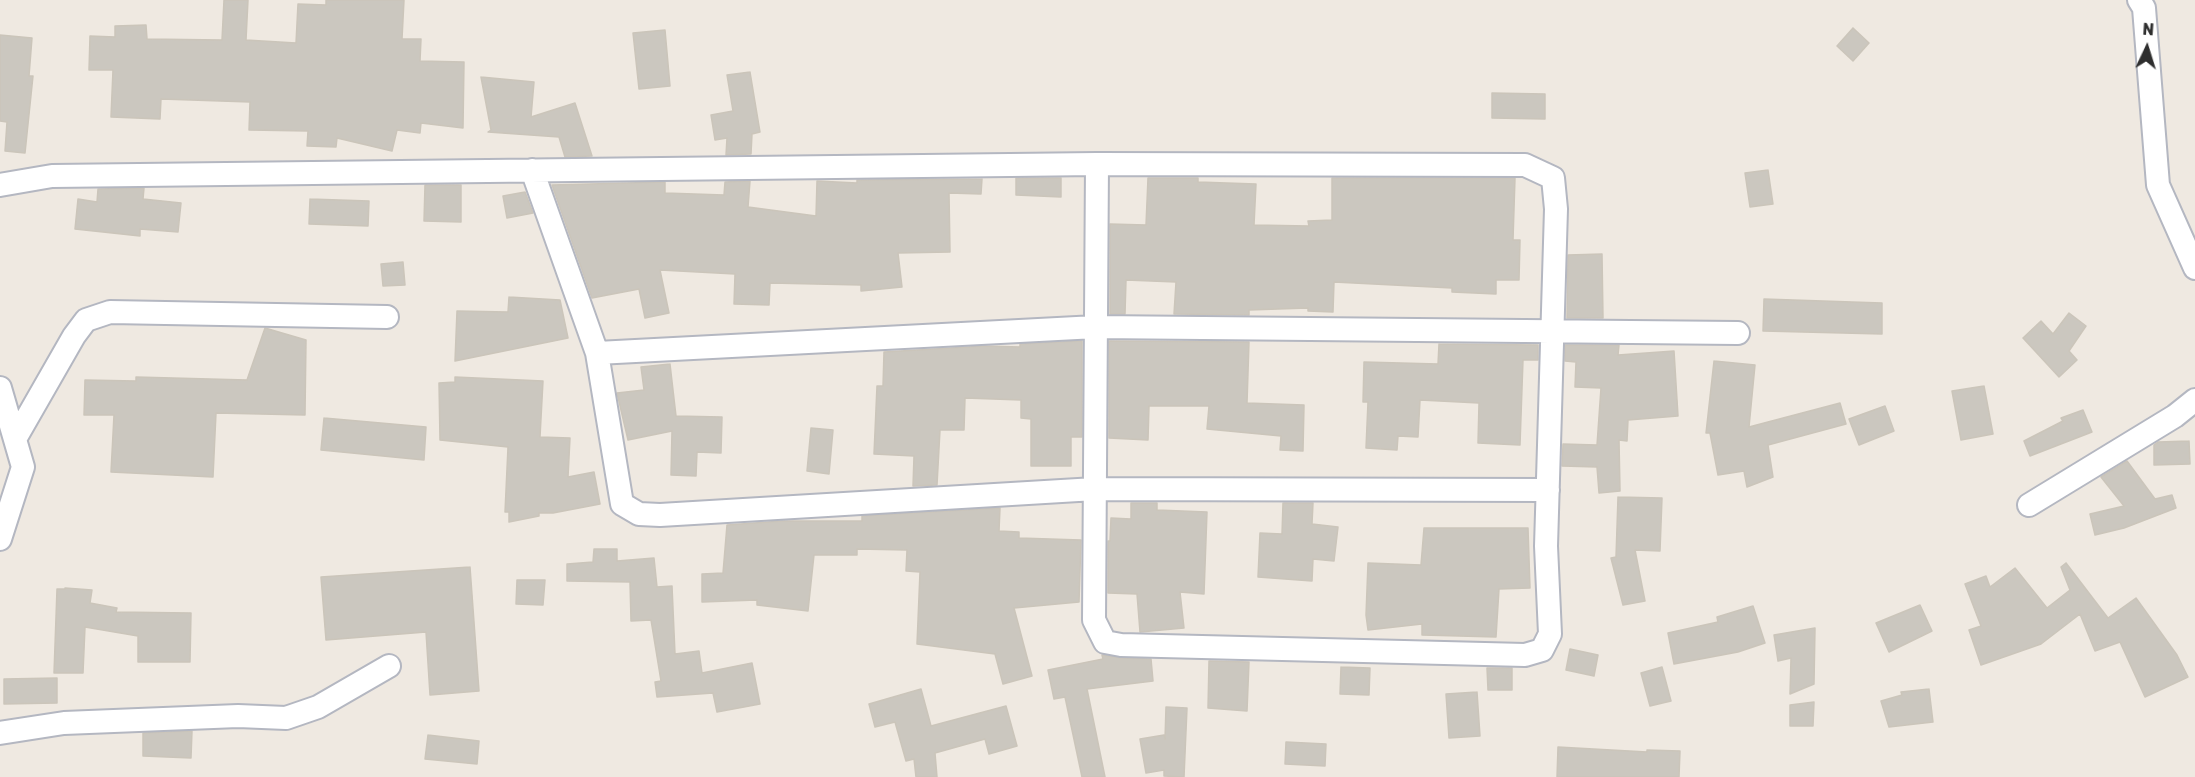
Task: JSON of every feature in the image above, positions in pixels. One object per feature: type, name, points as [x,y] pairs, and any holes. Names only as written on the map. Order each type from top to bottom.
[{"type":"street","points":[[2139,0],[2144,8],[2158,185],[2195,268]]},
{"type":"street","points":[[0,185],[52,176],[1096,164],[1525,165],[1553,178],[1556,209],[1546,546],[1550,634],[1542,650],[1525,655],[1121,645],[1105,642],[1094,620],[1096,164]]},
{"type":"street","points":[[532,170],[597,353],[622,504],[639,514],[672,515],[1095,489],[1548,490]]},
{"type":"street","points":[[15,439],[74,336],[86,320],[110,312],[387,317]]},
{"type":"street","points":[[597,353],[1096,327],[1738,333]]},
{"type":"street","points":[[0,388],[23,467],[0,538]]},
{"type":"street","points":[[2029,505],[2175,416],[2195,400]]},
{"type":"street","points":[[0,472],[23,467]]},
{"type":"street","points":[[0,733],[64,723],[238,716],[286,718],[318,707],[389,666]]},
{"type":"building","points":[[224,0],[248,0],[246,40],[296,43],[298,4],[326,5],[326,0],[404,0],[402,39],[421,39],[420,61],[464,62],[463,128],[421,123],[420,133],[397,130],[392,151],[337,138],[336,147],[307,146],[308,131],[249,130],[250,102],[161,99],[160,119],[111,117],[113,70],[89,70],[90,36],[115,37],[115,26],[146,25],[147,39],[222,40]]},
{"type":"building","points":[[1853,28],[1869,43],[1853,61],[1837,46]]},
{"type":"building","points":[[665,30],[670,86],[639,89],[633,33]]},
{"type":"building","points":[[0,35],[32,38],[29,76],[33,76],[25,153],[5,151],[7,122],[0,121]]},
{"type":"building","points":[[750,72],[760,132],[752,134],[751,154],[726,155],[727,138],[715,140],[711,115],[733,111],[727,75]]},
{"type":"building","points":[[481,77],[534,82],[531,117],[575,103],[592,156],[565,157],[559,137],[488,132],[491,130]]},
{"type":"building","points":[[1492,93],[1545,94],[1545,119],[1492,118]]},
{"type":"building","points":[[1768,170],[1773,204],[1750,207],[1745,173]]},
{"type":"building","points":[[1016,178],[1061,178],[1061,197],[1016,195]]},
{"type":"building","points":[[1148,178],[1198,178],[1198,182],[1256,184],[1254,225],[1309,226],[1308,221],[1332,220],[1332,178],[1515,178],[1513,240],[1520,240],[1519,280],[1496,280],[1496,294],[1452,292],[1452,288],[1334,282],[1333,312],[1308,311],[1308,308],[1249,310],[1249,315],[1174,314],[1176,282],[1126,280],[1125,314],[1110,314],[1110,224],[1146,225]]},
{"type":"building","points":[[982,179],[981,194],[949,193],[950,252],[898,253],[902,287],[861,291],[861,285],[770,283],[769,305],[734,304],[735,274],[660,270],[669,313],[645,318],[639,289],[592,298],[552,185],[665,182],[665,193],[724,195],[725,182],[750,181],[748,207],[816,216],[817,181],[857,183],[857,180]]},
{"type":"building","points":[[425,185],[461,185],[461,222],[424,221]]},
{"type":"building","points":[[144,188],[143,199],[181,203],[178,232],[140,229],[140,236],[75,229],[78,199],[97,202],[98,189]]},
{"type":"building","points":[[525,192],[533,213],[507,218],[503,196]]},
{"type":"building","points":[[310,199],[369,201],[368,226],[309,224]]},
{"type":"building","points":[[1602,254],[1603,318],[1567,318],[1568,255]]},
{"type":"building","points":[[403,262],[405,285],[383,286],[381,264]]},
{"type":"building","points":[[509,297],[560,300],[568,338],[455,361],[457,311],[508,312]]},
{"type":"building","points":[[1764,299],[1882,303],[1882,334],[1763,331]]},
{"type":"building","points":[[2069,313],[2086,326],[2069,351],[2077,360],[2059,377],[2023,338],[2041,321],[2053,334]]},
{"type":"building","points":[[265,328],[306,340],[305,415],[216,413],[213,477],[111,472],[114,415],[84,415],[85,380],[136,381],[136,377],[247,380]]},
{"type":"building","points":[[1082,341],[1082,437],[1071,437],[1071,466],[1031,466],[1031,419],[1021,418],[1021,400],[965,398],[964,430],[940,430],[937,485],[913,486],[914,456],[874,454],[877,386],[883,386],[884,352],[985,346],[1020,347],[1020,344]]},
{"type":"building","points":[[1109,341],[1249,342],[1247,403],[1304,405],[1303,451],[1280,450],[1281,436],[1207,429],[1209,406],[1149,406],[1148,440],[1109,438]]},
{"type":"building","points":[[1439,344],[1538,345],[1538,360],[1523,360],[1520,445],[1478,443],[1479,403],[1420,400],[1418,437],[1398,436],[1397,450],[1366,448],[1368,402],[1363,402],[1364,362],[1438,364]]},
{"type":"building","points":[[1565,345],[1619,345],[1618,355],[1674,351],[1678,416],[1628,420],[1627,441],[1619,440],[1620,491],[1599,493],[1597,467],[1562,466],[1563,444],[1597,445],[1601,388],[1575,387],[1576,362],[1565,361]]},
{"type":"building","points":[[1714,361],[1755,365],[1749,427],[1840,403],[1846,424],[1768,445],[1773,477],[1747,487],[1744,471],[1718,475],[1710,433],[1706,433]]},
{"type":"building","points":[[670,364],[676,416],[722,417],[721,453],[697,452],[696,476],[671,475],[672,431],[628,440],[617,393],[644,390],[641,367]]},
{"type":"building","points":[[455,377],[543,381],[540,437],[570,438],[568,477],[594,472],[600,504],[553,513],[539,513],[539,516],[509,522],[509,512],[505,512],[508,447],[440,440],[439,383],[455,382]]},
{"type":"building","points":[[1984,386],[1993,434],[1961,440],[1952,391]]},
{"type":"building","points":[[1885,406],[1894,431],[1859,445],[1849,419]]},
{"type":"building","points":[[2083,410],[2092,432],[2030,456],[2024,441],[2063,421],[2061,418]]},
{"type":"building","points":[[324,418],[426,427],[424,460],[321,450]]},
{"type":"building","points":[[811,428],[833,430],[829,474],[807,471]]},
{"type":"building","points":[[2189,441],[2190,464],[2154,465],[2154,445],[2158,442]]},
{"type":"building","points":[[2127,461],[2155,499],[2172,495],[2176,508],[2124,528],[2095,535],[2090,514],[2124,506],[2101,477]]},
{"type":"building","points":[[1618,497],[1662,498],[1660,551],[1635,550],[1645,601],[1623,605],[1611,558],[1616,557]]},
{"type":"building","points":[[1131,503],[1157,503],[1157,510],[1207,512],[1204,594],[1180,592],[1184,628],[1140,632],[1137,594],[1108,593],[1108,541],[1110,541],[1111,518],[1131,519]]},
{"type":"building","points":[[1283,503],[1313,503],[1312,524],[1338,527],[1334,561],[1313,559],[1312,581],[1258,577],[1260,533],[1282,534]]},
{"type":"building","points":[[1000,508],[999,531],[1019,532],[1019,538],[1081,540],[1079,602],[1014,608],[1032,676],[1003,684],[995,654],[917,644],[920,572],[906,571],[907,550],[857,549],[857,555],[814,555],[808,611],[757,605],[757,600],[702,602],[702,574],[723,573],[727,525],[782,521],[862,521],[862,516]]},
{"type":"building","points":[[1424,528],[1528,528],[1530,588],[1499,589],[1496,637],[1422,635],[1422,624],[1368,630],[1366,615],[1368,563],[1421,565]]},
{"type":"building","points":[[594,549],[617,549],[617,561],[654,558],[657,587],[672,586],[675,654],[699,651],[702,673],[752,663],[760,704],[717,712],[713,693],[657,697],[655,682],[661,681],[651,620],[631,621],[630,582],[567,581],[567,564],[593,562]]},
{"type":"building","points":[[2066,563],[2108,618],[2136,598],[2177,655],[2188,677],[2145,697],[2120,642],[2095,651],[2080,614],[2041,644],[1981,665],[1969,630],[1981,626],[1965,584],[1986,576],[1990,587],[2015,568],[2047,608],[2070,590],[2061,567]]},
{"type":"building","points":[[470,567],[479,691],[430,695],[426,632],[326,640],[321,577]]},
{"type":"building","points":[[517,580],[545,580],[543,605],[516,604]]},
{"type":"building","points":[[57,589],[92,590],[90,603],[117,608],[116,612],[191,613],[190,662],[138,662],[138,636],[85,627],[83,673],[54,673]]},
{"type":"building","points":[[1920,605],[1932,631],[1889,652],[1876,623]]},
{"type":"building","points":[[1753,606],[1765,643],[1738,652],[1674,664],[1668,633],[1718,622],[1717,617]]},
{"type":"building","points":[[1815,628],[1814,684],[1790,694],[1791,658],[1778,661],[1774,635]]},
{"type":"building","points":[[1570,649],[1598,655],[1594,676],[1566,670]]},
{"type":"building","points":[[1102,655],[1151,659],[1153,681],[1087,689],[1105,777],[1082,777],[1065,697],[1054,699],[1048,670],[1103,659]]},
{"type":"building","points":[[1209,661],[1249,662],[1247,711],[1208,708]]},
{"type":"building","points":[[1341,667],[1370,668],[1369,695],[1340,694]]},
{"type":"building","points":[[1662,667],[1671,701],[1650,706],[1641,673]]},
{"type":"building","points":[[1487,668],[1512,668],[1512,690],[1488,690]]},
{"type":"building","points":[[57,678],[57,703],[4,704],[4,679]]},
{"type":"building","points":[[921,689],[931,726],[1006,706],[1017,746],[989,754],[985,739],[935,753],[937,777],[916,777],[914,759],[906,761],[895,722],[875,727],[869,704]]},
{"type":"building","points":[[1929,689],[1933,722],[1889,727],[1881,701],[1902,695],[1901,692]]},
{"type":"building","points":[[1477,692],[1480,736],[1449,738],[1446,694]]},
{"type":"building","points":[[1814,702],[1813,726],[1790,726],[1790,705]]},
{"type":"building","points":[[1166,707],[1187,708],[1184,777],[1164,776],[1164,770],[1146,773],[1140,739],[1164,735],[1165,739]]},
{"type":"building","points":[[192,731],[191,758],[143,756],[143,733]]},
{"type":"building","points":[[428,735],[479,741],[477,764],[425,759]]},
{"type":"building","points":[[1286,742],[1326,744],[1325,766],[1285,764]]},
{"type":"building","points":[[1558,747],[1647,752],[1647,750],[1680,751],[1679,777],[1557,777]]}]
